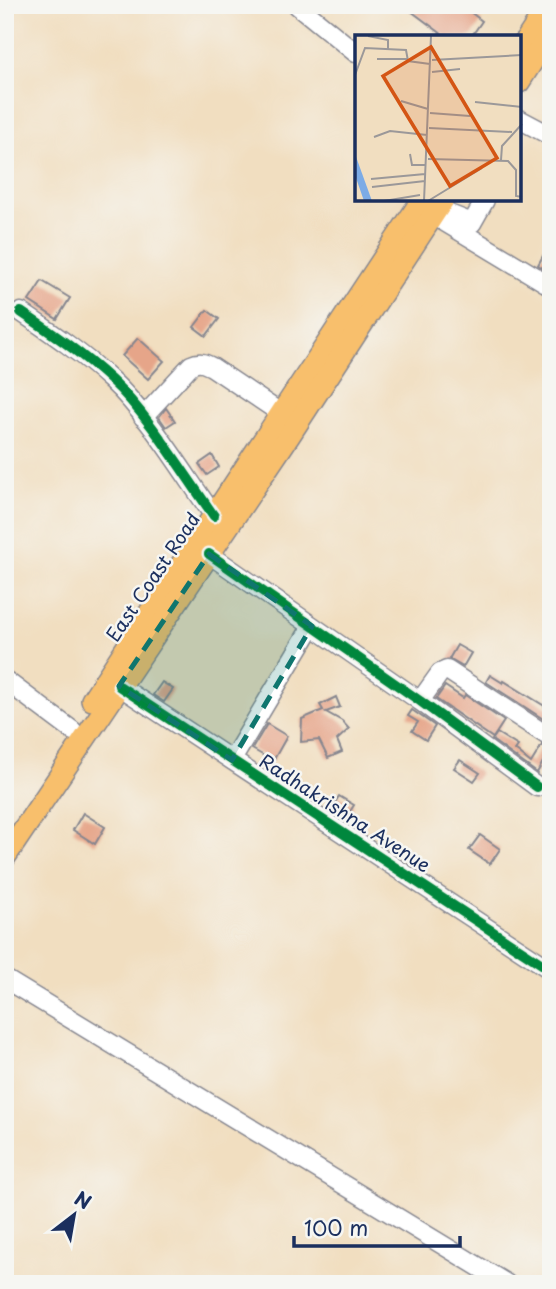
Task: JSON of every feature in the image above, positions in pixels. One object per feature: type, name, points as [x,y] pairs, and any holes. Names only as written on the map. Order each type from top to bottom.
[{"type":"main road","points":[[521,48],[549,5]]},
{"type":"main road","points":[[521,79],[551,32]]},
{"type":"main road","name":"East Coast Road","points":[[5,834],[282,414],[434,205]]},
{"type":"main road","name":"East Coast Road","points":[[5,858],[289,436],[434,205]]},
{"type":"street","points":[[297,5],[355,51]]},
{"type":"street","points":[[521,120],[551,136]]},
{"type":"street","points":[[434,205],[470,223],[480,212],[485,201]]},
{"type":"street","points":[[434,205],[551,286]]},
{"type":"street","points":[[21,312],[73,348],[113,381],[143,417],[214,516]]},
{"type":"street","points":[[143,417],[191,365],[197,362],[212,368],[282,414]]},
{"type":"street","points":[[209,554],[420,701],[537,787]]},
{"type":"street","points":[[232,760],[313,626]]},
{"type":"street","points":[[420,701],[440,673],[447,670],[551,738]]},
{"type":"street","points":[[5,680],[73,731]]},
{"type":"street","name":"Radhakrishna Avenue","points":[[119,686],[551,970]]},
{"type":"street","points":[[5,979],[507,1284]]},
{"type":"highlighted area","points":[[209,554],[312,626],[232,760],[119,686]]},
{"type":"building","points":[[403,5],[461,5],[482,21],[472,35],[443,35]]},
{"type":"building","points":[[544,254],[551,257],[551,273],[538,265]]},
{"type":"building","points":[[42,281],[70,298],[57,319],[29,301]]},
{"type":"building","points":[[207,310],[219,319],[206,336],[194,327]]},
{"type":"building","points":[[138,338],[164,361],[148,379],[122,356]]},
{"type":"building","points":[[166,408],[175,421],[166,427],[159,417]]},
{"type":"building","points":[[212,455],[219,467],[207,475],[199,464]]},
{"type":"building","points":[[457,645],[471,653],[463,667],[449,659]]},
{"type":"building","points":[[490,675],[551,710],[551,724],[486,682]]},
{"type":"building","points":[[162,682],[173,689],[164,702],[153,695]]},
{"type":"building","points":[[445,686],[463,698],[465,695],[504,721],[493,738],[436,699]]},
{"type":"building","points":[[336,697],[340,707],[326,712],[342,721],[349,729],[337,740],[342,752],[328,758],[319,740],[301,742],[302,719],[323,710],[320,705]]},
{"type":"building","points":[[412,710],[435,726],[426,740],[412,731],[418,722],[408,716]]},
{"type":"building","points":[[267,724],[287,736],[273,761],[252,749]]},
{"type":"building","points":[[497,733],[518,746],[515,750],[531,763],[542,745],[550,749],[537,773],[492,740]]},
{"type":"building","points":[[460,760],[480,773],[474,781],[454,768]]},
{"type":"building","points":[[339,796],[354,805],[346,818],[331,809]]},
{"type":"building","points":[[83,813],[105,827],[95,844],[73,830]]},
{"type":"building","points":[[480,835],[500,849],[490,864],[469,850]]},
{"type":"cycle path","points":[[21,312],[100,370],[125,394],[152,427],[214,516]]},
{"type":"cycle path","points":[[209,554],[420,701],[537,787]]},
{"type":"cycle path","points":[[119,686],[551,970]]}]
